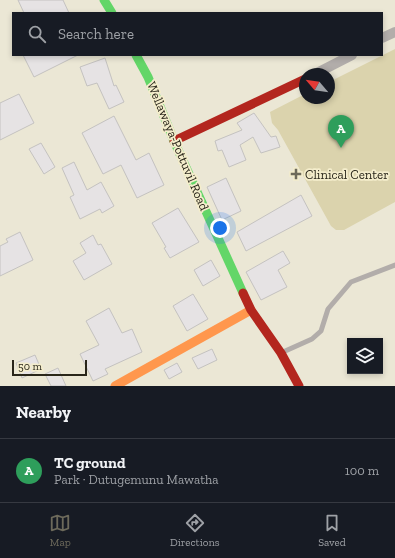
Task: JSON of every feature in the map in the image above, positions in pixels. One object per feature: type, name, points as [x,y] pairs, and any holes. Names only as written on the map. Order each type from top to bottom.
[{"type":"main road","points":[[104,0],[111,12]]},
{"type":"main road","name":"Wellawaya-Pottuvil Road","points":[[137,56],[148,78],[174,141],[251,310],[280,353],[299,386]]},
{"type":"main road","points":[[174,141],[299,82]]},
{"type":"main road","points":[[115,386],[251,310]]},
{"type":"street","points":[[383,38],[395,32]]},
{"type":"street","points":[[327,68],[350,56]]},
{"type":"lane","points":[[280,353],[312,339],[321,331],[328,309],[351,282],[395,265]]},
{"type":"shaded area","points":[[395,49],[395,202],[344,230],[336,230],[331,226],[278,130],[272,123],[270,112],[299,97],[299,104],[335,104],[335,79]]},
{"type":"building","points":[[18,0],[63,0],[69,12],[24,12]]},
{"type":"building","points":[[24,56],[76,56],[34,77]]},
{"type":"building","points":[[105,58],[114,86],[116,85],[124,102],[109,109],[97,83],[87,86],[80,67]]},
{"type":"building","points":[[19,94],[34,123],[0,140],[0,103]]},
{"type":"building","points":[[254,113],[271,137],[276,136],[280,147],[261,153],[253,137],[240,145],[246,160],[229,167],[222,150],[218,151],[215,141],[242,130],[237,123]]},
{"type":"building","points":[[114,116],[136,160],[149,153],[164,185],[137,198],[121,165],[103,174],[82,133]]},
{"type":"building","points":[[41,143],[55,167],[44,174],[29,149]]},
{"type":"building","points":[[74,162],[87,190],[101,182],[114,206],[102,213],[100,209],[80,219],[70,197],[74,195],[62,168]]},
{"type":"building","points":[[226,178],[241,211],[222,220],[207,187]]},
{"type":"building","points":[[301,195],[312,216],[246,251],[237,232]]},
{"type":"building","points":[[178,208],[199,242],[170,258],[164,248],[166,247],[152,223]]},
{"type":"building","points":[[20,232],[33,260],[0,276],[0,246],[8,242],[6,239]]},
{"type":"building","points":[[93,235],[98,245],[101,244],[112,264],[84,280],[73,261],[86,253],[80,243]]},
{"type":"building","points":[[283,251],[290,263],[278,270],[287,287],[261,300],[246,272]]},
{"type":"building","points":[[211,260],[220,276],[203,286],[194,270]]},
{"type":"building","points":[[193,294],[208,319],[187,331],[173,306]]},
{"type":"building","points":[[109,308],[122,333],[132,329],[142,352],[105,369],[108,374],[93,381],[80,354],[99,345],[86,321]]},
{"type":"building","points":[[212,349],[217,360],[198,369],[192,358]]},
{"type":"building","points":[[35,355],[41,369],[22,378],[16,363]]},
{"type":"building","points":[[177,363],[182,372],[169,379],[164,370]]},
{"type":"building","points":[[58,368],[66,386],[51,386],[45,374]]},
{"type":"traffic: fast","points":[[104,0],[111,12]]},
{"type":"traffic: fast","points":[[137,56],[148,77],[174,141],[243,293]]},
{"type":"traffic: slow","points":[[115,386],[251,310]]},
{"type":"traffic: jam","points":[[174,141],[299,82]]},
{"type":"traffic: jam","points":[[243,293],[251,310],[281,353],[299,386]]},
{"type":"place","name":"TC ground","points":[[341,148]]},
{"type":"place","name":"Clinical Center","points":[[296,174]]}]
